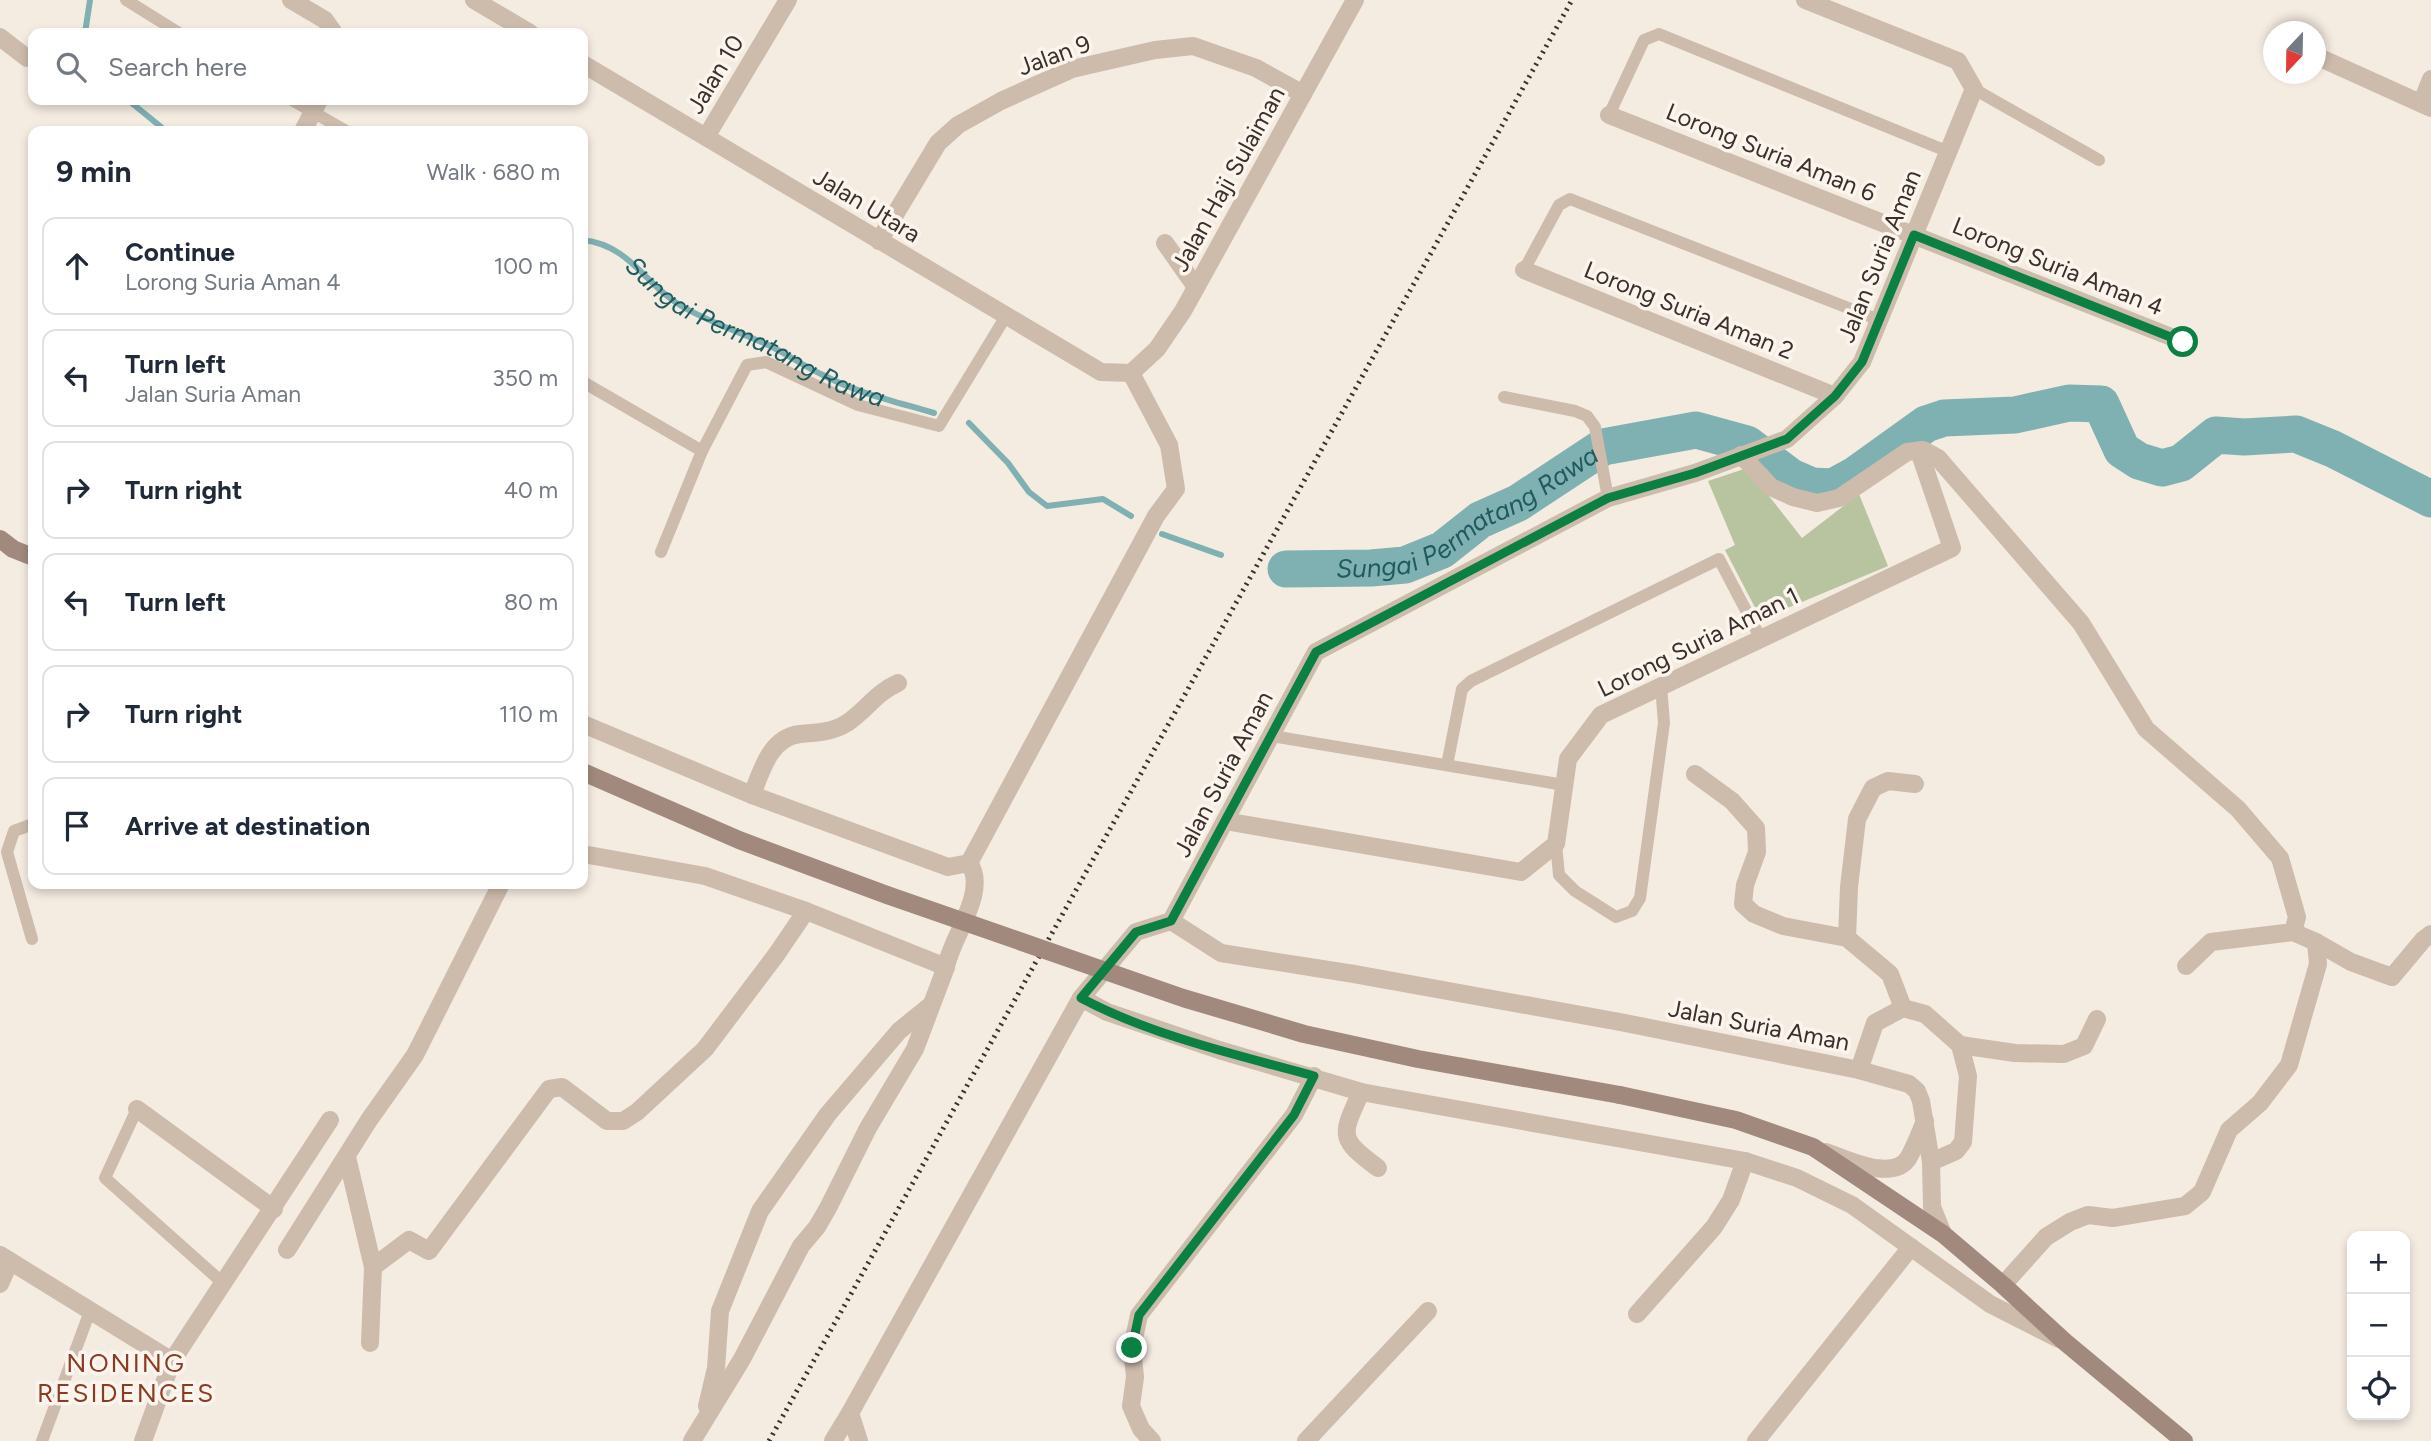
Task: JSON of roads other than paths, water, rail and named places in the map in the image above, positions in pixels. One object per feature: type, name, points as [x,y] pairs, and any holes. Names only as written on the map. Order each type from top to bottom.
[{"type":"street","points":[[291,0],[325,20],[331,28]]},
{"type":"street","points":[[474,0],[522,28]]},
{"type":"street","name":"Jalan 10","points":[[705,137],[788,0]]},
{"type":"street","name":"Jalan Haji Sulaiman","points":[[1131,373],[1157,349],[1196,288],[1355,0]]},
{"type":"street","points":[[1805,0],[1958,61],[1975,89]]},
{"type":"street","points":[[0,37],[27,58]]},
{"type":"street","name":"Jalan 9","points":[[879,241],[938,143],[958,125],[1072,69],[1155,50],[1193,46],[1256,68],[1303,94]]},
{"type":"street","points":[[2326,61],[2428,106]]},
{"type":"street","name":"Jalan Utara","points":[[588,67],[1101,372],[1131,373]]},
{"type":"street","points":[[2428,106],[2425,94],[2431,79]]},
{"type":"street","name":"Jalan Suria Aman","points":[[1943,1234],[1932,1207],[1931,1162],[1925,1121],[1917,1090],[1909,1084],[1859,1070],[1607,1020],[1221,953],[1171,921],[1316,652],[1608,498],[1695,473],[1787,439],[1835,396],[1862,362],[1975,89]]},
{"type":"street","points":[[306,126],[316,106]]},
{"type":"street","name":"Lorong Suria Aman 6","points":[[1609,115],[1914,235]]},
{"type":"street","name":"Lorong Suria Aman 4","points":[[1914,235],[2183,342]]},
{"type":"street","points":[[1165,243],[1196,288]]},
{"type":"street","name":"Lorong Suria Aman 2","points":[[1524,270],[1835,396]]},
{"type":"street","points":[[969,863],[1156,516],[1176,489],[1169,445],[1131,373]]},
{"type":"street","points":[[1741,455],[1771,487],[1816,503],[1839,498],[1907,453],[1923,450],[1938,458],[2081,623],[2146,729],[2238,809],[2280,858],[2297,917],[2293,932]]},
{"type":"street","name":"Lorong Suria Aman 1","points":[[1556,844],[1568,759],[1601,715],[1952,548],[1919,451]]},
{"type":"street","points":[[0,539],[13,549],[28,555]]},
{"type":"street","points":[[752,795],[765,760],[780,742],[795,735],[834,729],[848,722],[884,689],[898,683]]},
{"type":"street","points":[[588,726],[752,795],[948,867],[969,863]]},
{"type":"street","points":[[588,774],[739,840],[887,895],[1183,998],[1316,1037],[1736,1120],[1860,1164],[1889,1170],[1908,1160],[1925,1121]]},
{"type":"street","points":[[1695,774],[1732,801],[1756,828],[1757,852],[1745,885],[1743,904],[1754,914],[1783,926],[1847,938],[1890,974],[1903,1008]]},
{"type":"street","points":[[1847,938],[1849,887],[1857,819],[1873,788],[1888,781],[1915,784]]},
{"type":"street","points":[[1225,821],[1521,873],[1556,844]]},
{"type":"street","points":[[588,855],[705,876],[806,911],[946,967]]},
{"type":"street","points":[[692,1441],[742,1359],[801,1245],[817,1227],[828,1208],[868,1128],[915,1049],[946,967],[948,954],[968,912],[974,891],[974,869],[969,863]]},
{"type":"street","points":[[287,1250],[369,1120],[415,1055],[498,889]]},
{"type":"street","points":[[373,1267],[409,1240],[429,1251],[549,1089],[562,1087],[607,1121],[623,1121],[637,1112],[705,1049],[806,911]]},
{"type":"street","points":[[833,1441],[1081,998],[1136,932],[1171,921]]},
{"type":"street","points":[[2186,966],[2211,943],[2293,932],[2351,962],[2392,977],[2431,934]]},
{"type":"street","points":[[2003,1285],[2046,1237],[2070,1222],[2088,1216],[2113,1218],[2185,1206],[2202,1192],[2230,1130],[2260,1103],[2289,1065],[2318,964],[2316,943]]},
{"type":"street","points":[[1081,998],[1107,1012],[1219,1050],[1361,1092],[1745,1161],[1797,1178],[1852,1205],[1990,1304],[2065,1342]]},
{"type":"street","points":[[703,1423],[716,1368],[720,1311],[760,1211],[828,1114],[899,1031],[931,1005]]},
{"type":"street","points":[[1859,1070],[1875,1023],[1903,1008],[1925,1014],[1960,1045],[2015,1053],[2064,1054],[2084,1046],[2097,1019]]},
{"type":"street","points":[[1931,1162],[1956,1151],[1963,1142],[1968,1076],[1960,1045]]},
{"type":"street","points":[[1152,1441],[1141,1429],[1131,1406],[1135,1377],[1132,1348],[1139,1315],[1294,1115],[1314,1076]]},
{"type":"street","points":[[1361,1092],[1348,1120],[1347,1138],[1351,1148],[1378,1168]]},
{"type":"street","points":[[137,1109],[274,1209]]},
{"type":"street","points":[[143,1441],[172,1361],[330,1120]]},
{"type":"street","points":[[1813,1147],[1943,1234],[2065,1342],[2184,1441]]},
{"type":"street","points":[[347,1157],[373,1267],[370,1343]]},
{"type":"street","points":[[1637,1314],[1714,1227],[1731,1200],[1745,1161]]},
{"type":"street","points":[[1765,1438],[1911,1247]]},
{"type":"street","points":[[0,1284],[5,1258],[172,1361]]},
{"type":"street","points":[[1306,1441],[1428,1311]]},
{"type":"street","points":[[850,1413],[859,1441]]},
{"type":"lane","points":[[126,0],[171,28]]},
{"type":"lane","points":[[1609,115],[1644,40],[1658,34],[1949,152]]},
{"type":"lane","points":[[1975,89],[2099,160]]},
{"type":"lane","points":[[316,106],[340,126]]},
{"type":"lane","points":[[1524,270],[1559,205],[1570,200],[1880,320]]},
{"type":"lane","points":[[661,552],[702,451],[747,365],[766,362],[858,405],[939,426],[1006,316]]},
{"type":"lane","points":[[588,385],[702,451]]},
{"type":"lane","points":[[1504,397],[1575,411],[1587,416],[1595,427],[1608,498]]},
{"type":"lane","points":[[1447,765],[1462,689],[1471,681],[1719,559],[1761,639]]},
{"type":"lane","points":[[1556,844],[1559,875],[1575,891],[1616,917],[1632,911],[1640,898],[1664,723],[1661,686]]},
{"type":"lane","points":[[1272,736],[1564,785]]},
{"type":"lane","points":[[28,826],[15,831],[7,852],[32,939]]},
{"type":"lane","points":[[137,1109],[105,1178],[223,1284]]},
{"type":"lane","points":[[42,1441],[90,1311]]},
{"type":"waterway","name":"Sungai Permatang Rawa","points":[[86,28],[90,0]]},
{"type":"waterway","name":"Sungai Permatang Rawa","points":[[134,105],[160,126]]},
{"type":"waterway","name":"Sungai Permatang Rawa","points":[[588,241],[599,243],[626,258],[670,298],[693,312],[781,351],[849,387],[934,413]]},
{"type":"waterway","name":"Sungai Permatang Rawa","points":[[1286,569],[1405,565],[1442,550],[1480,520],[1518,503],[1603,447],[1696,430],[1747,444],[1791,477],[1812,486],[1833,487],[1855,475],[1926,424],[1944,418],[2015,415],[2069,403],[2101,404],[2122,450],[2139,461],[2162,468],[2181,463],[2216,435],[2244,437],[2296,434],[2333,449],[2431,499]]},
{"type":"waterway","name":"Sungai Permatang Rawa","points":[[969,423],[1008,463],[1029,492],[1047,506],[1103,499],[1131,516]]},
{"type":"waterway","name":"Sungai Permatang Rawa","points":[[1162,534],[1221,555]]},
{"type":"railway","points":[[769,1441],[1572,0]]},
{"type":"district","name":"NONING RESIDENCES","points":[[126,1378]]}]
